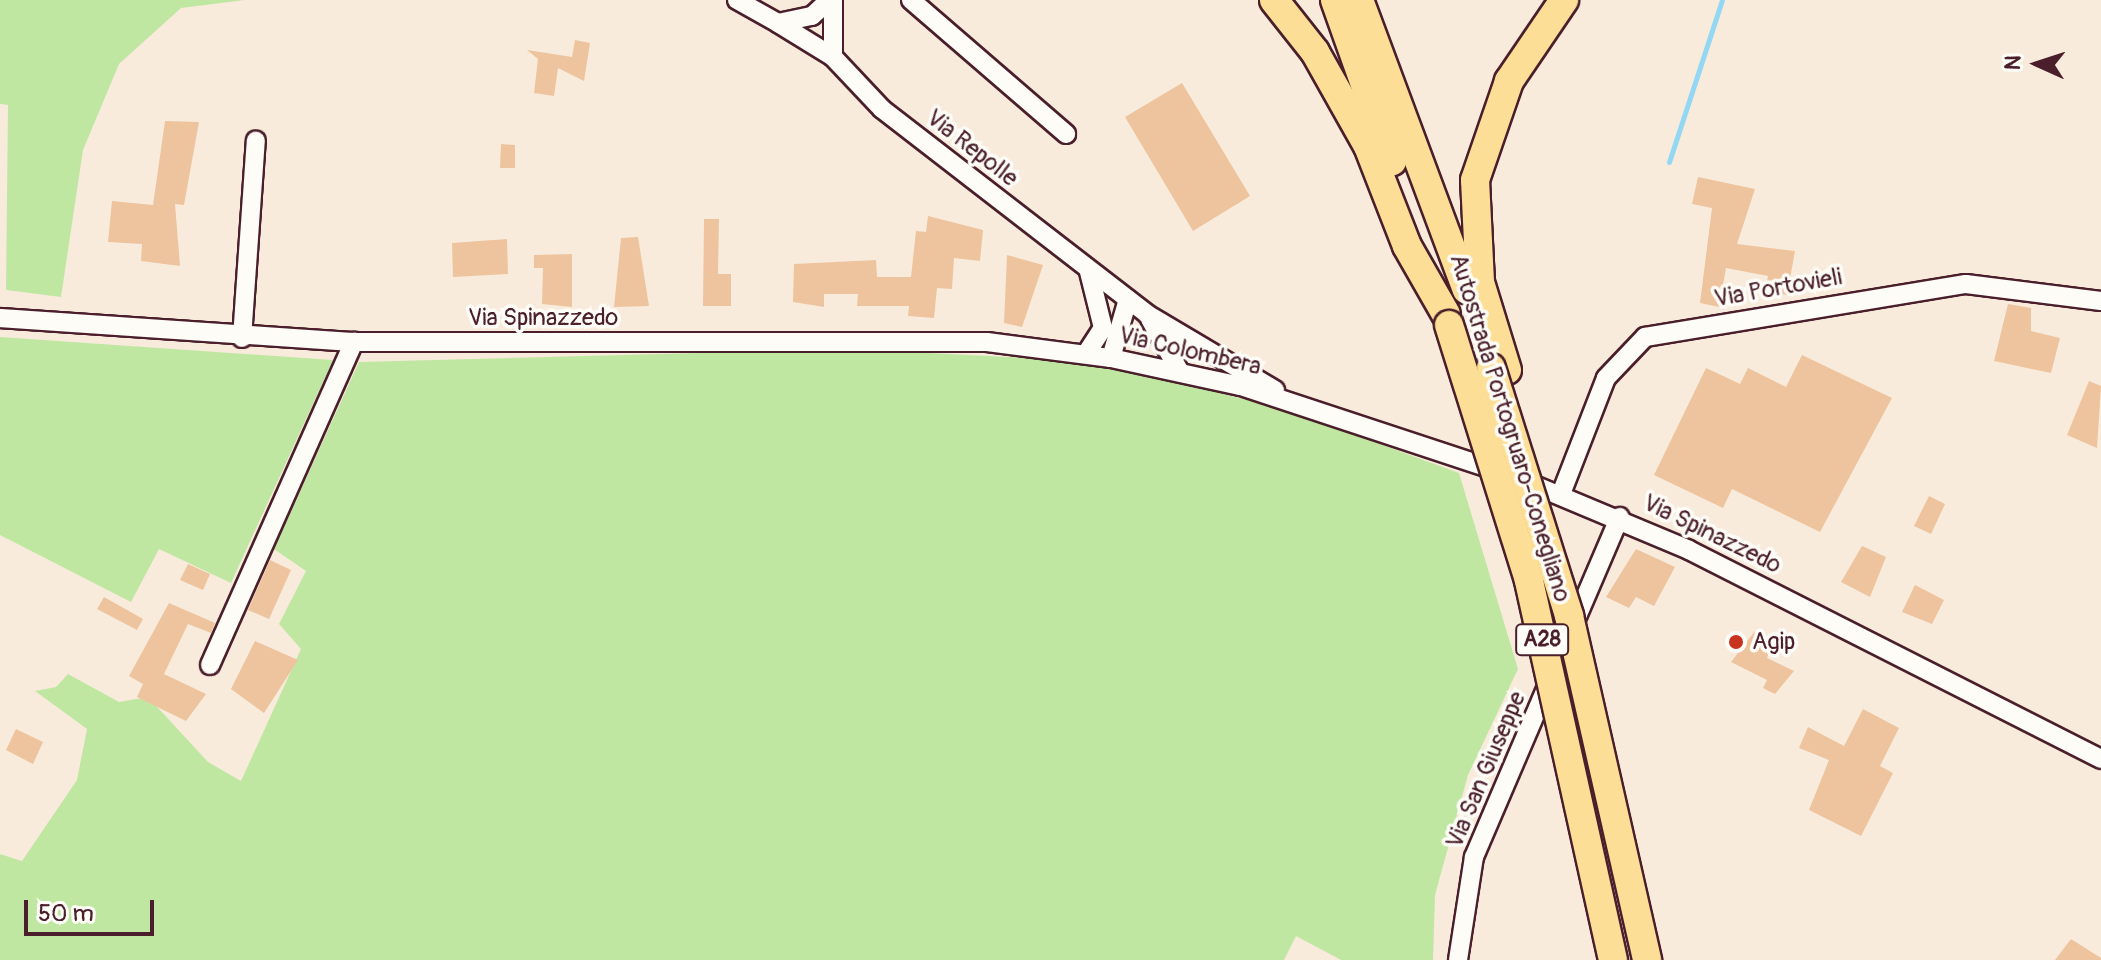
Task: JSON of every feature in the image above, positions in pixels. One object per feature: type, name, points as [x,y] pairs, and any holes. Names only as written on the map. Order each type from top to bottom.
[{"type":"highway","points":[[1274,0],[1315,52],[1368,146],[1407,246],[1448,319]]},
{"type":"highway","name":"Autostrada Portogruaro-Conegliano","points":[[1335,0],[1448,319],[1529,581],[1613,960]]},
{"type":"highway","name":"Autostrada Portogruaro-Conegliano","points":[[1359,0],[1553,515],[1569,616],[1647,960]]},
{"type":"highway","points":[[1499,369],[1480,282],[1475,180],[1509,81],[1564,0]]},
{"type":"street","name":"Via Repolle","points":[[737,0],[833,57],[882,109],[1147,314],[1283,398]]},
{"type":"street","points":[[778,23],[812,16],[831,0]]},
{"type":"street","points":[[831,0],[833,57]]},
{"type":"street","points":[[911,0],[1066,134]]},
{"type":"street","points":[[242,338],[256,140]]},
{"type":"street","points":[[1086,354],[1103,328],[1101,296],[1088,270]]},
{"type":"street","name":"Via Portovieli","points":[[1561,494],[1606,378],[1645,337],[1966,284],[2101,301]]},
{"type":"street","points":[[1111,358],[1128,299]]},
{"type":"street","name":"Via Repolle","points":[[1147,314],[1180,372]]},
{"type":"street","name":"Via Spinazzedo","points":[[0,318],[242,338],[354,342],[987,342],[1086,354]]},
{"type":"street","points":[[210,665],[354,342]]},
{"type":"street","name":"Via Colombera","points":[[1086,354],[1180,372],[1283,398]]},
{"type":"street","name":"Via Spinazzedo","points":[[1283,398],[1620,517],[2101,759]]},
{"type":"street","name":"Via San Giuseppe","points":[[1458,960],[1474,857],[1620,517]]},
{"type":"green space","points":[[0,0],[245,0],[181,8],[119,64],[83,150],[61,297],[6,290],[8,105],[0,104]]},
{"type":"green space","points":[[0,337],[333,360],[231,583],[159,549],[131,602],[0,535]]},
{"type":"green space","points":[[849,349],[1089,361],[1284,409],[1459,473],[1518,669],[1468,775],[1435,895],[1433,960],[1341,960],[1296,936],[1284,960],[0,960],[0,854],[22,861],[77,780],[87,729],[35,691],[56,687],[68,674],[119,702],[148,697],[208,762],[241,781],[301,649],[279,624],[306,571],[274,549],[359,362]]},
{"type":"building","points":[[575,40],[590,43],[584,81],[558,68],[554,96],[534,93],[538,59],[527,50],[572,57]]},
{"type":"building","points":[[1182,83],[1250,196],[1193,231],[1125,117]]},
{"type":"building","points":[[165,121],[199,122],[184,205],[175,204],[180,266],[141,261],[142,244],[108,242],[112,201],[153,205]]},
{"type":"building","points":[[501,144],[515,145],[515,168],[500,168]]},
{"type":"building","points":[[1698,177],[1755,189],[1737,244],[1795,251],[1787,295],[1765,291],[1768,276],[1726,268],[1719,307],[1700,303],[1712,208],[1692,204]]},
{"type":"building","points":[[928,216],[983,230],[980,261],[954,258],[952,289],[937,288],[934,318],[908,316],[909,306],[857,306],[858,294],[824,294],[824,307],[793,302],[794,264],[876,260],[877,277],[911,277],[916,231],[926,232]]},
{"type":"building","points":[[704,219],[719,219],[718,274],[731,274],[731,306],[703,306]]},
{"type":"building","points":[[638,237],[649,306],[614,307],[621,238]]},
{"type":"building","points":[[507,239],[508,274],[453,277],[452,243]]},
{"type":"building","points":[[572,254],[572,307],[542,304],[543,268],[534,268],[534,255]]},
{"type":"building","points":[[1007,255],[1043,265],[1022,327],[1004,323]]},
{"type":"building","points":[[2008,304],[2031,308],[2031,331],[2060,338],[2051,373],[1994,361]]},
{"type":"building","points":[[1802,355],[1892,398],[1820,532],[1732,489],[1723,508],[1654,475],[1706,368],[1740,384],[1748,368],[1786,387]]},
{"type":"building","points":[[2089,381],[2101,386],[2097,448],[2067,435]]},
{"type":"building","points":[[1929,496],[1945,504],[1931,534],[1914,526]]},
{"type":"building","points":[[1862,546],[1886,557],[1870,597],[1841,582]]},
{"type":"building","points":[[1636,549],[1675,567],[1654,606],[1636,597],[1629,608],[1606,597]]},
{"type":"building","points":[[270,560],[291,570],[269,619],[248,610]]},
{"type":"building","points":[[188,564],[210,574],[203,590],[180,580]]},
{"type":"building","points":[[1915,585],[1944,600],[1932,624],[1902,612]]},
{"type":"building","points":[[104,597],[143,619],[137,630],[97,609]]},
{"type":"building","points":[[169,603],[215,623],[211,633],[188,624],[164,674],[206,694],[186,721],[137,697],[143,684],[129,676]]},
{"type":"building","points":[[1755,631],[1775,640],[1767,658],[1794,671],[1775,694],[1763,688],[1767,680],[1731,662]]},
{"type":"building","points":[[255,641],[298,660],[264,713],[231,689]]},
{"type":"building","points":[[1863,709],[1899,728],[1880,766],[1893,773],[1861,836],[1809,810],[1829,760],[1799,748],[1808,727],[1844,746]]},
{"type":"building","points":[[16,729],[43,742],[33,764],[6,750]]},
{"type":"building","points":[[2071,939],[2101,958],[2101,960],[2055,960]]},
{"type":"waterway","points":[[1669,162],[1722,0]]},
{"type":"place","name":"Agip","points":[[1736,642]]}]
